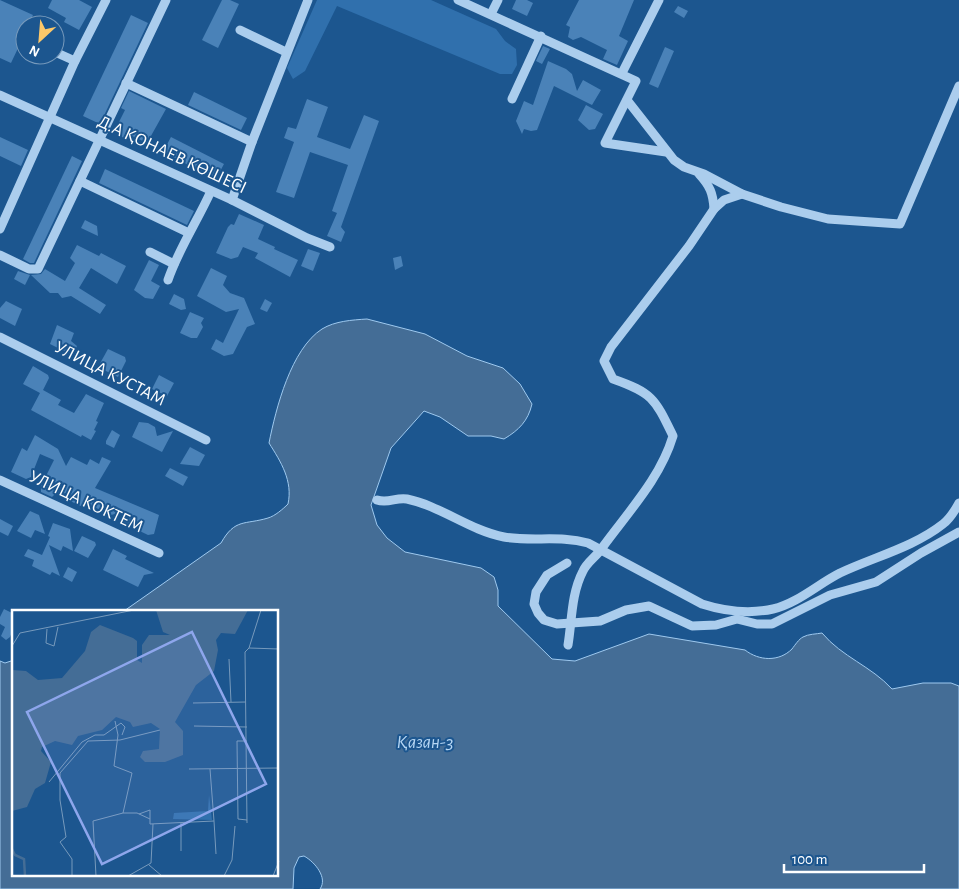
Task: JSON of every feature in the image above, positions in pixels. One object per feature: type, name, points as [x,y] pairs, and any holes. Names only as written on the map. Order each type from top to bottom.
[{"type":"street","points":[[0,229],[75,62],[106,0]]},
{"type":"street","points":[[0,255],[29,269],[38,268],[166,0]]},
{"type":"street","points":[[232,200],[286,52],[308,0]]},
{"type":"street","points":[[458,0],[541,36],[636,81],[605,143],[666,152]]},
{"type":"street","points":[[491,14],[498,0]]},
{"type":"street","points":[[622,73],[659,0]]},
{"type":"street","points":[[240,30],[286,52]]},
{"type":"street","points":[[512,99],[541,36]]},
{"type":"street","points":[[65,57],[75,62]]},
{"type":"street","points":[[126,83],[252,142]]},
{"type":"street","points":[[627,100],[666,152],[684,167],[742,194],[828,219],[900,224],[959,86]]},
{"type":"street","name":"Д.А ҚОНАЕВ КӨШЕСІ","points":[[0,95],[232,200],[307,238],[330,247]]},
{"type":"street","points":[[697,172],[710,186],[714,209]]},
{"type":"street","points":[[80,181],[189,233]]},
{"type":"street","points":[[168,280],[174,264],[189,233],[196,225],[211,191]]},
{"type":"street","points":[[568,645],[574,593],[583,570],[602,549],[661,467],[672,436],[658,404],[630,385],[612,379],[604,361],[611,347],[689,246],[714,209],[724,200],[742,194]]},
{"type":"street","points":[[150,252],[174,264]]},
{"type":"street","name":"УЛИЦА КУСТАМ","points":[[0,337],[206,440]]},
{"type":"street","name":"УЛИЦА КОКТЕМ","points":[[0,480],[159,553]]},
{"type":"street","points":[[377,500],[384,503],[405,498],[440,510],[479,530],[503,537],[527,540],[572,538],[602,549],[702,604],[718,609],[759,611],[775,608],[794,601],[840,573],[919,538],[944,524],[959,502]]},
{"type":"street","points":[[567,563],[547,575],[541,581],[536,592],[534,604],[544,620],[557,624],[600,621],[626,610],[649,606],[692,626],[716,625],[738,619],[757,624],[772,624],[830,595],[876,582],[921,553],[959,532]]},
{"type":"shaded area","points":[[317,0],[431,0],[496,29],[505,41],[516,49],[517,65],[512,74],[500,74],[337,6],[305,71],[293,79],[287,68]]},
{"type":"water","name":"Қазан-3","points":[[367,319],[425,334],[467,356],[503,368],[520,384],[532,404],[522,424],[504,439],[491,436],[468,436],[440,417],[424,411],[391,448],[371,505],[377,525],[387,538],[405,552],[481,568],[494,577],[498,590],[498,606],[552,659],[575,661],[649,634],[745,650],[763,658],[775,658],[787,653],[803,637],[822,633],[838,649],[875,674],[892,689],[923,683],[951,683],[959,686],[959,889],[320,889],[322,885],[321,875],[312,862],[304,856],[299,857],[294,868],[293,889],[0,889],[0,661],[5,663],[12,661],[12,876],[279,876],[279,610],[125,610],[221,543],[226,535],[236,526],[271,517],[288,504],[289,487],[285,472],[269,443],[281,397],[293,365],[311,338],[327,326],[350,320]]},
{"type":"building","points":[[0,0],[33,15],[15,15],[15,55],[11,63],[0,58]]},
{"type":"building","points":[[52,0],[79,0],[92,7],[79,30],[65,23],[65,15],[61,15],[48,8]]},
{"type":"building","points":[[222,0],[230,0],[239,4],[218,48],[202,40]]},
{"type":"building","points":[[516,0],[527,0],[533,3],[527,16],[512,9]]},
{"type":"building","points":[[579,0],[634,0],[619,36],[628,41],[617,65],[603,59],[607,50],[581,37],[573,40],[568,37],[570,27],[566,25]]},
{"type":"building","points":[[678,6],[688,11],[684,18],[674,12]]},
{"type":"building","points":[[131,15],[148,23],[100,124],[83,116]]},
{"type":"building","points":[[543,46],[550,49],[542,64],[536,61]]},
{"type":"building","points":[[665,47],[674,51],[658,88],[649,84]]},
{"type":"building","points":[[548,61],[566,69],[572,74],[577,91],[583,80],[601,90],[592,105],[554,86],[537,130],[524,129],[522,134],[516,121],[524,101],[533,105]]},
{"type":"building","points":[[129,91],[166,109],[147,143],[128,134],[126,139],[118,135],[120,130],[116,128],[125,110],[121,108]]},
{"type":"building","points":[[194,92],[247,118],[241,130],[188,105]]},
{"type":"building","points":[[307,99],[328,107],[317,137],[350,149],[364,115],[379,121],[341,227],[345,232],[341,242],[327,236],[337,213],[332,211],[348,165],[310,152],[294,198],[276,192],[294,142],[284,138],[288,127],[296,129]]},
{"type":"building","points":[[586,105],[603,114],[595,129],[589,130],[578,120]]},
{"type":"building","points":[[0,137],[28,150],[21,166],[0,156]]},
{"type":"building","points":[[171,137],[224,164],[216,179],[163,152]]},
{"type":"building","points":[[72,156],[82,161],[34,263],[30,263],[23,259]]},
{"type":"building","points":[[105,169],[194,211],[187,225],[99,183]]},
{"type":"building","points":[[239,214],[264,225],[258,239],[298,260],[290,277],[255,258],[258,253],[243,247],[238,257],[231,259],[216,253],[228,227],[231,224],[234,225]]},
{"type":"building","points":[[85,220],[97,226],[98,236],[81,228]]},
{"type":"building","points":[[77,245],[99,256],[101,253],[126,266],[117,284],[91,268],[79,288],[106,305],[100,314],[71,296],[62,298],[58,293],[50,293],[31,275],[41,274],[45,269],[65,281],[75,263],[70,258]]},
{"type":"building","points":[[308,249],[320,253],[313,271],[301,266]]},
{"type":"building","points":[[401,256],[403,266],[395,270],[393,258]]},
{"type":"building","points":[[149,260],[159,265],[151,281],[160,286],[153,299],[145,298],[134,290]]},
{"type":"building","points":[[211,268],[227,276],[223,285],[230,293],[244,298],[255,324],[247,327],[233,354],[224,356],[211,349],[216,339],[223,343],[239,309],[226,312],[197,296]]},
{"type":"building","points":[[18,271],[30,275],[25,285],[14,279]]},
{"type":"building","points":[[174,294],[184,299],[186,309],[181,310],[169,304]]},
{"type":"building","points":[[265,299],[272,303],[267,312],[260,309]]},
{"type":"building","points":[[6,301],[22,309],[15,326],[0,318],[0,308]]},
{"type":"building","points":[[190,312],[204,318],[201,323],[203,327],[197,338],[191,338],[180,333]]},
{"type":"building","points":[[57,325],[74,333],[71,341],[77,346],[74,352],[67,349],[66,352],[50,344]]},
{"type":"building","points":[[108,349],[125,357],[126,361],[118,377],[98,367]]},
{"type":"building","points":[[33,366],[48,375],[49,378],[43,390],[61,400],[58,405],[74,413],[86,394],[104,403],[96,421],[98,422],[94,430],[96,431],[91,440],[82,435],[81,437],[31,410],[40,393],[23,384]]},
{"type":"building","points":[[159,375],[174,383],[167,396],[152,389]]},
{"type":"building","points":[[139,422],[148,423],[155,427],[157,436],[173,431],[162,452],[132,437]]},
{"type":"building","points":[[112,430],[120,435],[114,448],[106,444]]},
{"type":"building","points":[[35,435],[58,449],[66,466],[71,457],[87,465],[90,459],[99,464],[102,457],[111,461],[95,488],[159,515],[154,534],[148,535],[121,522],[126,511],[111,515],[90,505],[83,507],[68,500],[72,492],[52,497],[41,492],[41,486],[54,460],[40,454],[31,477],[26,479],[11,472],[22,448],[27,451]]},
{"type":"building","points":[[190,447],[205,455],[199,466],[180,464]]},
{"type":"building","points":[[170,468],[188,477],[183,486],[165,476]]},
{"type":"building","points":[[30,511],[39,515],[45,534],[35,530],[31,538],[17,531]]},
{"type":"building","points":[[0,519],[13,526],[8,536],[0,532]]},
{"type":"building","points":[[53,523],[70,529],[73,551],[63,546],[61,551],[49,545],[60,576],[52,572],[50,575],[32,566],[34,560],[24,556],[28,549],[42,555],[50,537],[48,536]]},
{"type":"building","points":[[82,536],[95,542],[96,545],[88,558],[74,551]]},
{"type":"building","points":[[113,549],[127,556],[125,559],[154,573],[144,575],[138,587],[103,570]]},
{"type":"building","points":[[68,567],[77,572],[72,582],[63,577]]},
{"type":"building","points":[[4,609],[12,613],[12,632],[6,640],[1,636],[5,627],[0,624],[0,617]]}]
